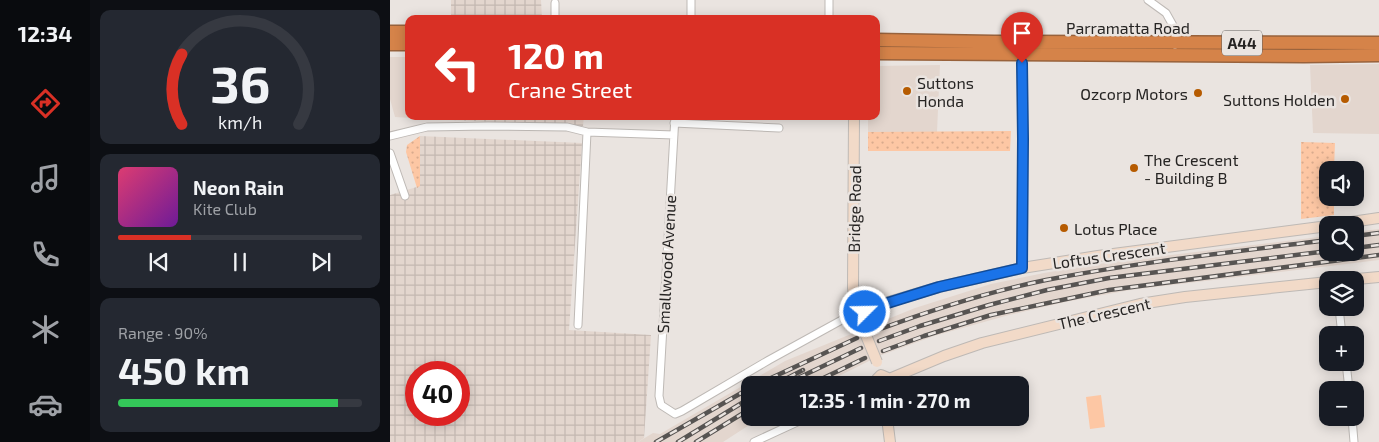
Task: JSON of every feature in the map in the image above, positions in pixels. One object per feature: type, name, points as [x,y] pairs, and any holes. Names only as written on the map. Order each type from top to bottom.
[{"type":"highway","points":[[390,32],[405,32]]},
{"type":"highway","name":"Parramatta Road","points":[[880,40],[1022,48]]},
{"type":"highway","name":"Parramatta Road","points":[[1175,49],[1379,43]]},
{"type":"highway","points":[[390,44],[405,44]]},
{"type":"highway","name":"Parramatta Road","points":[[880,53],[1022,48],[1175,49],[1379,55]]},
{"type":"street","points":[[691,0],[691,15]]},
{"type":"street","points":[[829,0],[829,15]]},
{"type":"street","points":[[1148,0],[1166,13],[1175,29],[1175,49]]},
{"type":"street","points":[[555,3],[555,15]]},
{"type":"street","points":[[1022,48],[1022,268]]},
{"type":"street","points":[[675,120],[779,128]]},
{"type":"street","name":"Smallwood Avenue","points":[[675,120],[659,396],[661,405],[674,414],[682,411],[849,316]]},
{"type":"street","name":"Bridge Road","points":[[854,120],[853,288],[855,302]]},
{"type":"street","points":[[390,136],[427,127],[488,126],[567,127],[587,132],[674,135]]},
{"type":"street","points":[[578,325],[587,132]]},
{"type":"street","points":[[390,153],[404,196]]},
{"type":"street","name":"Loftus Crescent","points":[[1364,220],[1379,218]]},
{"type":"street","name":"Loftus Crescent","points":[[863,319],[939,287],[1022,268],[1319,226]]},
{"type":"street","points":[[1364,278],[1379,276]]},
{"type":"street","name":"The Crescent","points":[[896,376],[944,356],[982,343],[1140,304],[1175,298],[1319,283]]},
{"type":"street","points":[[863,319],[854,319],[849,316],[848,306],[855,302],[861,303],[863,319],[880,376]]},
{"type":"street","points":[[754,442],[789,426]]},
{"type":"street","points":[[888,426],[890,442]]},
{"type":"street","points":[[1353,426],[1354,442]]},
{"type":"shaded area","points":[[451,0],[541,0],[542,15],[451,15]]},
{"type":"shaded area","points":[[390,57],[405,57],[405,118],[395,117],[390,99]]},
{"type":"shaded area","name":"Suttons Holden","points":[[1379,64],[1379,134],[1313,133],[1310,65]]},
{"type":"shaded area","name":"Suttons Honda","points":[[940,65],[937,132],[868,132],[868,120],[880,120],[880,66]]},
{"type":"shaded area","points":[[451,120],[584,120],[583,126]]},
{"type":"shaded area","points":[[1011,131],[1010,151],[868,151],[868,132]]},
{"type":"shaded area","points":[[420,136],[582,143],[569,330],[651,335],[644,438],[638,442],[390,442],[390,195],[420,186]]},
{"type":"shaded area","points":[[420,136],[420,186],[417,188],[406,152],[407,145]]},
{"type":"shaded area","points":[[1301,142],[1335,143],[1334,161],[1319,161],[1319,206],[1334,206],[1334,215],[1301,219]]},
{"type":"shaded area","points":[[1379,229],[1379,260],[1130,290],[1065,302],[934,336],[879,356],[839,376],[759,376],[785,361],[915,308],[991,284],[1105,263],[1319,237],[1319,261],[1364,261],[1364,231]]},
{"type":"shaded area","points":[[741,387],[741,426],[748,426],[723,442],[638,442],[653,433],[660,434]]},
{"type":"shaded area","points":[[1101,395],[1105,427],[1090,429],[1086,397]]},
{"type":"railway","points":[[1364,235],[1379,233]]},
{"type":"railway","points":[[875,331],[959,302],[1046,280],[1151,263],[1319,241]]},
{"type":"railway","points":[[1364,247],[1379,245]]},
{"type":"railway","points":[[879,341],[920,326],[989,305],[1047,290],[1109,278],[1319,252]]},
{"type":"railway","points":[[883,351],[991,315],[1109,290],[1379,255]]},
{"type":"railway","points":[[775,376],[857,338]]},
{"type":"railway","points":[[802,376],[861,348]]},
{"type":"railway","points":[[828,376],[865,358]]},
{"type":"railway","points":[[791,376],[803,370]]},
{"type":"railway","points":[[656,442],[741,393]]},
{"type":"railway","points":[[678,442],[741,404]]},
{"type":"railway","points":[[696,442],[741,414]]},
{"type":"place","name":"Suttons Honda","points":[[907,91]]},
{"type":"place","name":"Ozcorp Motors","points":[[1198,93]]},
{"type":"place","name":"Suttons Holden","points":[[1345,99]]},
{"type":"place","name":"The Crescent - Building B","points":[[1134,168]]},
{"type":"place","name":"Lotus Place","points":[[1064,228]]},
{"type":"route","points":[[865,312],[865,310],[939,287],[1022,268],[1022,63]]}]
